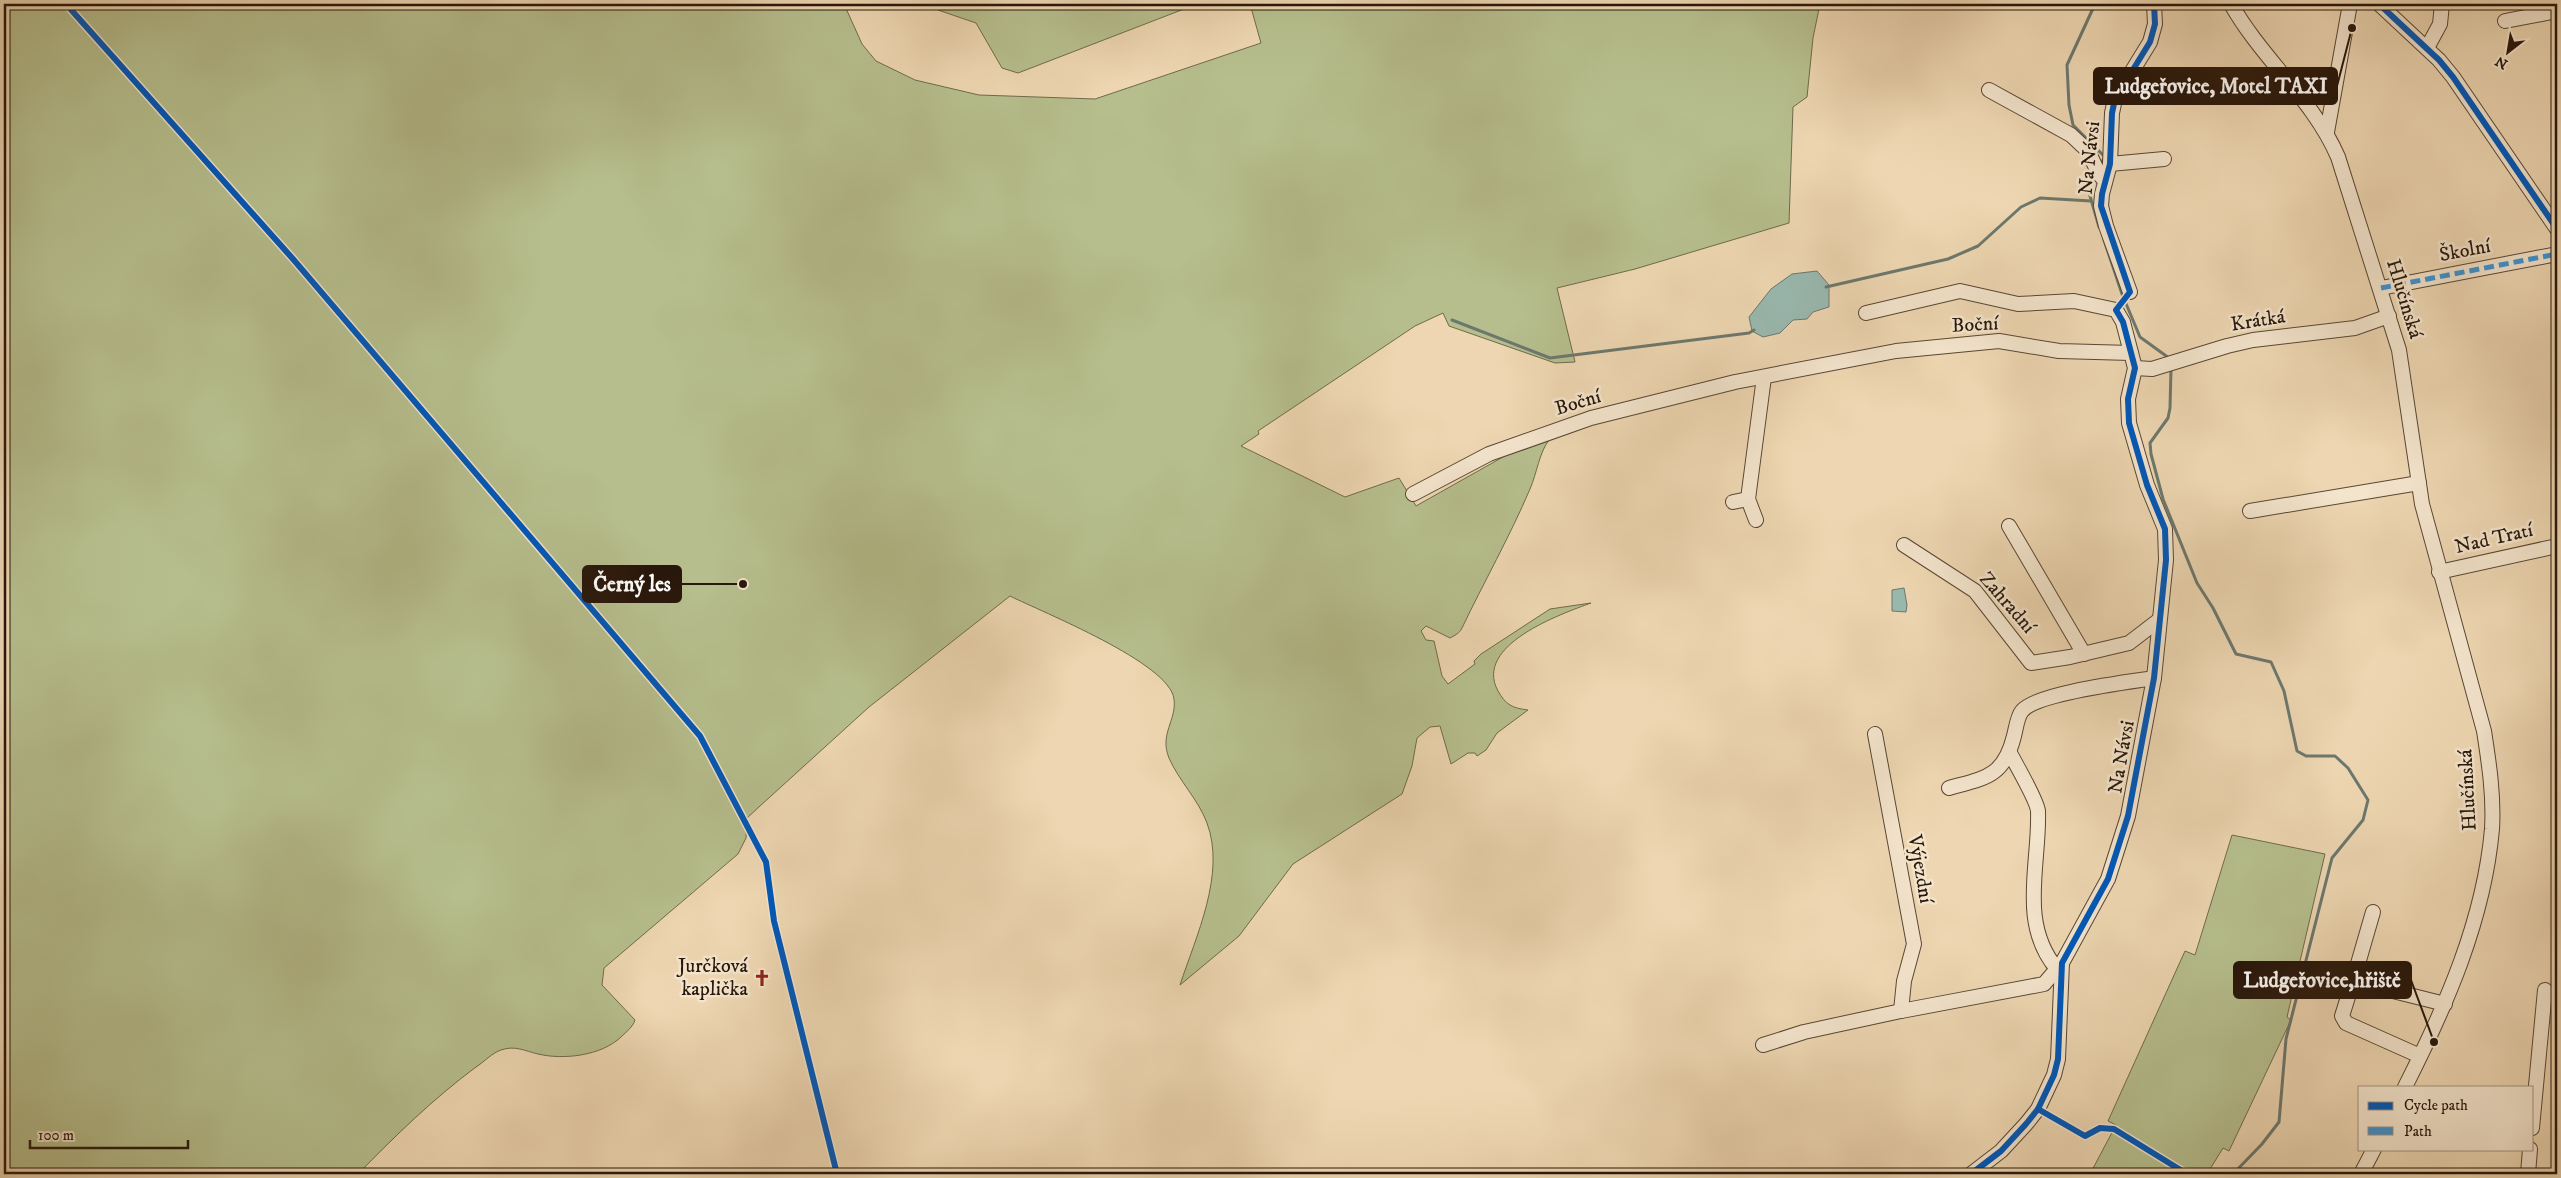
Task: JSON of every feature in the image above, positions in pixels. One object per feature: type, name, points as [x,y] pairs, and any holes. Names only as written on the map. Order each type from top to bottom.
[{"type":"street","name":"Na Návsi","points":[[2110,164],[2112,113],[2115,99],[2150,42],[2155,24],[2154,4]]},
{"type":"street","name":"Hlučínská","points":[[2231,4],[2263,50],[2313,110],[2327,132],[2338,157],[2389,316],[2404,377],[2419,483],[2439,572],[2484,731],[2490,773],[2492,813],[2487,864],[2480,897],[2471,931],[2445,1004],[2405,1086]]},
{"type":"street","points":[[2327,132],[2350,4]]},
{"type":"street","points":[[2379,4],[2427,48],[2463,89],[2557,229]]},
{"type":"street","points":[[2427,48],[2440,24],[2442,4]]},
{"type":"street","points":[[2505,21],[2557,11]]},
{"type":"street","points":[[1989,90],[2071,135],[2088,151],[2100,174]]},
{"type":"street","name":"Na Návsi","points":[[2130,292],[2101,206],[2100,174],[2110,164],[2164,159]]},
{"type":"street","name":"Školní","points":[[2381,288],[2557,254]]},
{"type":"street","name":"Na Návsi","points":[[1866,312],[1960,291],[2018,304],[2074,301],[2116,310],[2123,322],[2135,368],[2128,399],[2129,423],[2147,485],[2165,530],[2166,560],[2154,678],[2128,816],[2108,879],[2060,966],[2058,1059],[2048,1089],[2038,1109],[2013,1140],[1971,1174]]},
{"type":"street","name":"Krátká","points":[[2135,368],[2152,369],[2253,340],[2355,328],[2389,316]]},
{"type":"street","name":"Boční","points":[[1413,494],[1489,454],[1591,418],[1764,377],[1896,351],[1999,341],[2059,351],[2131,353]]},
{"type":"street","points":[[1756,520],[1748,499],[1764,377]]},
{"type":"street","points":[[2250,511],[2419,483]]},
{"type":"street","points":[[1733,502],[1748,499]]},
{"type":"street","name":"Zahradní","points":[[2009,526],[2084,654]]},
{"type":"street","name":"Zahradní","points":[[1904,545],[1975,591],[2031,663],[2084,654],[2129,643],[2159,620]]},
{"type":"street","name":"Nad Tratí","points":[[2439,572],[2557,546]]},
{"type":"street","points":[[1948,788],[1992,775],[2002,767],[2010,753],[2020,712],[2030,704],[2084,690],[2154,678]]},
{"type":"street","name":"Výjezdní","points":[[1875,734],[1914,944],[1904,981],[1901,1011]]},
{"type":"street","points":[[1763,1045],[1804,1032],[1901,1011],[2044,984],[2060,966],[2045,955],[2034,908],[2032,890],[2038,809],[2010,753]]},
{"type":"street","points":[[2373,912],[2342,1016],[2346,1023],[2420,1056]]},
{"type":"street","points":[[2353,981],[2445,1004]]},
{"type":"street","points":[[2534,1107],[2545,990]]},
{"type":"street","points":[[2362,1174],[2374,1150]]},
{"type":"street","points":[[2528,1174],[2530,1150]]},
{"type":"green space","points":[[4,4],[844,4],[862,44],[876,61],[915,80],[979,95],[1095,99],[1261,43],[1250,4],[1820,4],[1813,38],[1807,97],[1793,107],[1789,223],[1635,269],[1557,288],[1575,362],[1555,363],[1449,326],[1443,313],[1415,326],[1258,431],[1259,434],[1241,446],[1345,497],[1399,478],[1416,506],[1549,431],[1549,440],[1522,507],[1461,630],[1450,638],[1426,626],[1421,631],[1426,640],[1434,641],[1442,676],[1448,684],[1475,664],[1474,661],[1481,654],[1550,609],[1591,603],[1560,615],[1524,634],[1509,646],[1498,659],[1494,674],[1498,691],[1510,705],[1528,710],[1497,733],[1486,750],[1477,756],[1475,753],[1468,753],[1451,764],[1440,726],[1430,727],[1417,738],[1412,766],[1402,794],[1293,864],[1239,936],[1180,985],[1207,905],[1213,863],[1212,843],[1207,823],[1199,806],[1173,766],[1166,749],[1174,699],[1167,685],[1151,670],[1129,655],[1075,626],[1010,596],[869,707],[760,806],[747,818],[746,838],[738,854],[604,968],[602,985],[635,1020],[621,1037],[603,1049],[581,1055],[559,1057],[515,1048],[498,1051],[460,1079],[430,1105],[358,1174],[4,1174]]},
{"type":"green space","points":[[933,4],[1004,4],[1012,6],[1017,4],[1197,4],[1018,73],[1002,68],[976,23],[938,10]]},
{"type":"green space","points":[[2232,835],[2325,854],[2287,1017],[2291,1020],[2229,1151],[2223,1148],[2207,1174],[2090,1174],[2116,1125],[2108,1121],[2185,951],[2195,955]]},
{"type":"water","points":[[1817,271],[1829,285],[1829,307],[1813,312],[1807,319],[1793,320],[1780,333],[1763,337],[1752,331],[1749,317],[1771,289],[1792,274]]},
{"type":"water","points":[[1904,588],[1907,605],[1906,612],[1892,611],[1892,590]]},
{"type":"waterway","points":[[2095,4],[2067,65],[2069,105],[2073,125],[2105,157],[2100,164]]},
{"type":"waterway","points":[[2094,173],[2088,189],[2099,227]]},
{"type":"waterway","points":[[1826,287],[1948,259],[1978,246],[2021,207],[2040,198],[2091,201]]},
{"type":"waterway","points":[[2104,240],[2122,294],[2140,337],[2169,358]]},
{"type":"waterway","points":[[1452,320],[1550,358],[1749,333],[1754,330]]},
{"type":"waterway","points":[[2171,369],[2168,418],[2150,443],[2151,454],[2163,499],[2197,583],[2213,608],[2236,654],[2271,662],[2284,691],[2297,751],[2306,756],[2335,756],[2348,768],[2368,800],[2363,820],[2332,858],[2286,1039],[2279,1122],[2262,1144],[2233,1174]]},
{"type":"marked path","points":[[2381,288],[2557,254]]},
{"type":"cycle path","points":[[66,4],[293,259],[700,736],[766,862],[774,921],[837,1174]]},
{"type":"cycle path","points":[[1971,1174],[2001,1151],[2026,1124],[2038,1109],[2054,1075],[2058,1059],[2062,963],[2108,879],[2128,816],[2154,678],[2166,560],[2165,529],[2147,485],[2129,423],[2128,399],[2135,368],[2123,322],[2116,310],[2130,292],[2101,206],[2102,194],[2110,164],[2112,113],[2115,99],[2150,42],[2155,24],[2154,4]]},
{"type":"cycle path","points":[[2379,4],[2439,60],[2453,77],[2557,229]]},
{"type":"cycle path","points":[[2038,1109],[2085,1136],[2100,1128],[2114,1129],[2187,1174]]},
{"type":"place","name":"Ludgeřovice, Motel TAXI","points":[[2352,28]]},
{"type":"place","name":"Černý les","points":[[743,584]]},
{"type":"place","name":"Jurčková kaplička","points":[[762,978]]},
{"type":"place","name":"Ludgeřovice,hřiště","points":[[2434,1042]]}]
